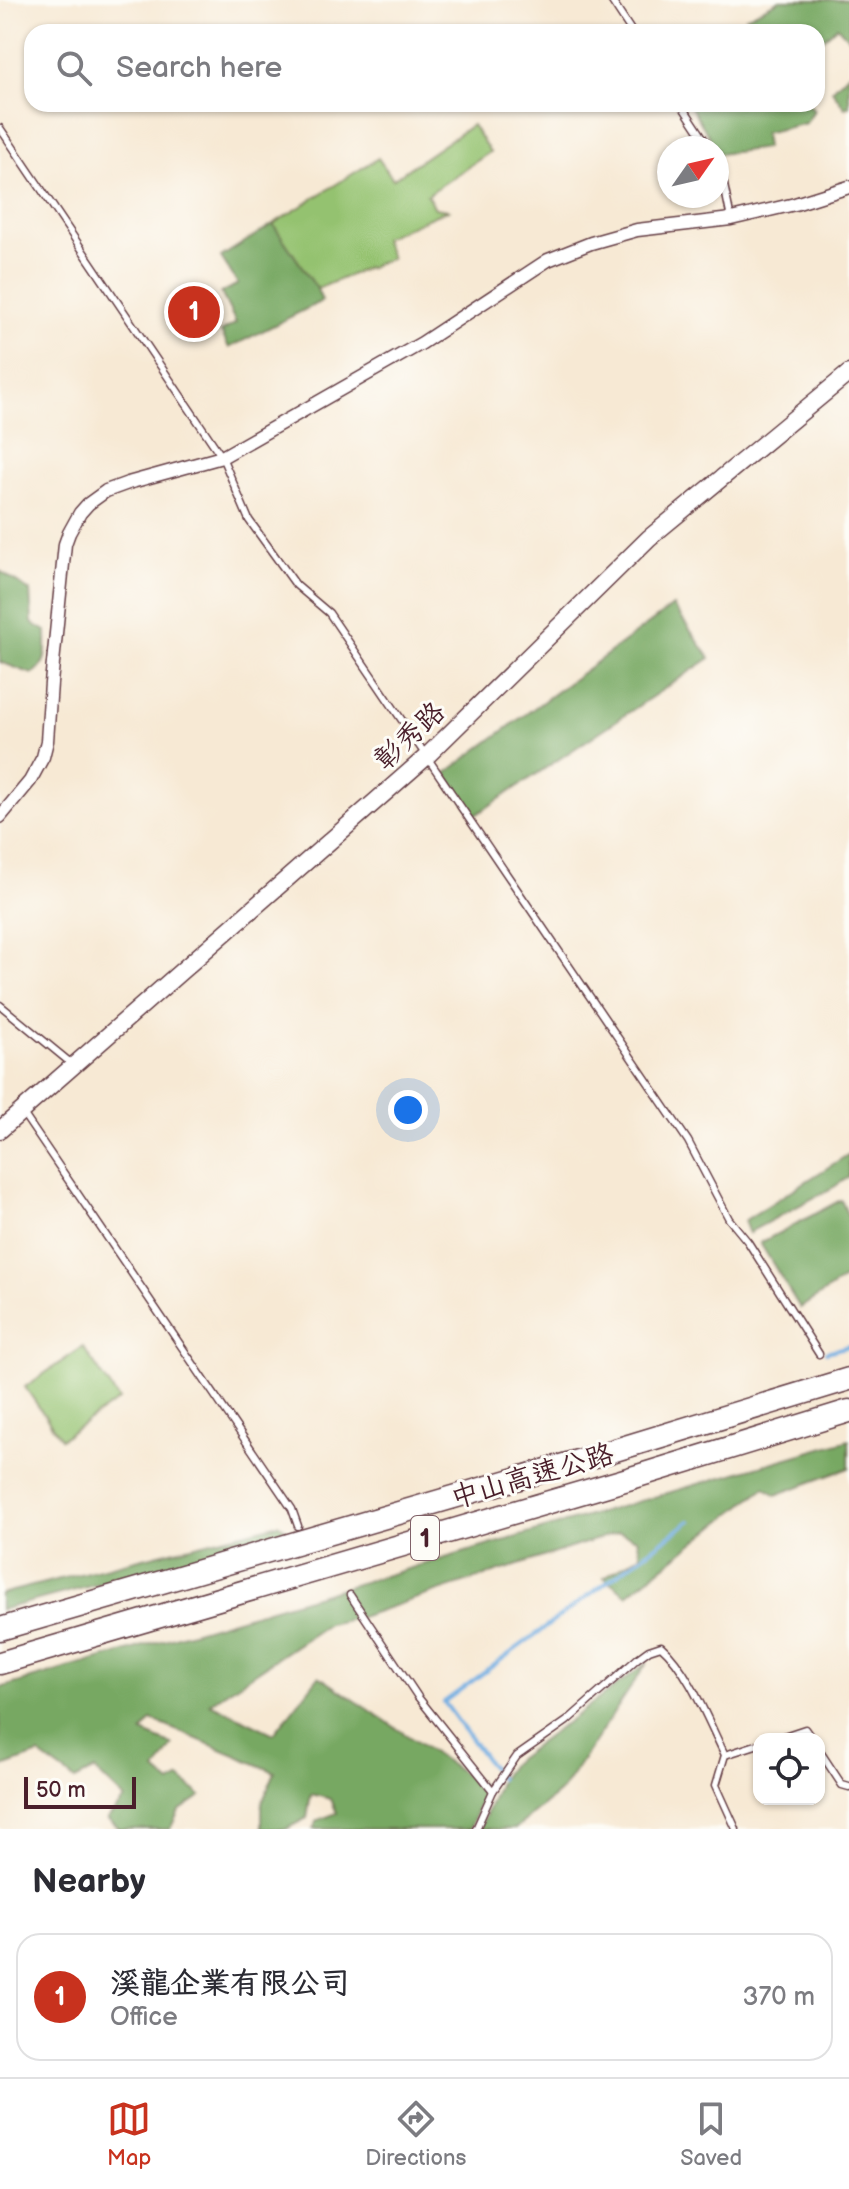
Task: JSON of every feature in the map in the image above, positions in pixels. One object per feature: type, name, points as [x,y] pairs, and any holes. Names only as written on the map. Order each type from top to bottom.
[{"type":"highway","name":"中山高速公路","points":[[0,1629],[849,1379]]},
{"type":"highway","name":"中山高速公路","points":[[0,1663],[849,1411]]},
{"type":"street","points":[[0,817],[30,781],[43,757],[47,741],[63,555],[69,533],[88,504],[117,486],[222,457],[422,343],[548,260],[637,230],[731,219],[849,187]]},
{"type":"street","name":"彰秀路","points":[[0,1130],[426,757],[649,538],[849,373]]},
{"type":"lane","points":[[611,0],[627,24]]},
{"type":"lane","points":[[686,112],[702,136]]},
{"type":"lane","points":[[0,128],[222,457],[249,520],[296,585],[329,613],[688,1141],[729,1219],[748,1242],[819,1354]]},
{"type":"lane","points":[[729,208],[731,219]]},
{"type":"lane","points":[[0,1005],[74,1066]]},
{"type":"lane","points":[[22,1112],[292,1509],[298,1526]]},
{"type":"lane","points":[[350,1595],[418,1697],[493,1791]]},
{"type":"lane","points":[[476,1829],[493,1791],[517,1756],[567,1721],[638,1658],[661,1646],[674,1658],[725,1755],[716,1785],[736,1829]]},
{"type":"lane","points":[[725,1755],[753,1746]]},
{"type":"lane","points":[[825,1759],[842,1785],[849,1787]]},
{"type":"green space","points":[[780,0],[849,0],[849,39],[837,26],[825,37],[825,24],[749,24],[746,17]]},
{"type":"green space","points":[[849,73],[849,106],[845,108],[832,90]]},
{"type":"green space","points":[[694,112],[813,112],[806,123],[764,133],[766,148],[729,153],[729,136],[709,136]]},
{"type":"green space","points":[[472,125],[490,152],[427,195],[435,208],[448,210],[383,238],[391,258],[317,289],[273,224],[378,158],[393,179]]},
{"type":"green space","points":[[273,224],[322,301],[229,348],[221,332],[236,323],[221,293],[238,284],[221,257]]},
{"type":"green space","points":[[0,571],[30,591],[32,623],[46,631],[44,661],[32,674],[0,662]]},
{"type":"green space","points":[[673,606],[710,658],[474,816],[446,773]]},
{"type":"green space","points":[[849,1154],[849,1177],[749,1234],[744,1221]]},
{"type":"green space","points":[[841,1200],[849,1218],[849,1276],[800,1308],[760,1243]]},
{"type":"green space","points":[[83,1347],[119,1400],[61,1439],[25,1387]]},
{"type":"green space","points":[[849,1440],[849,1468],[776,1495],[765,1487],[627,1595],[604,1577],[641,1555],[637,1539],[619,1532],[357,1618],[328,1624],[210,1703],[274,1734],[319,1676],[485,1788],[470,1829],[313,1829],[318,1820],[337,1813],[331,1799],[311,1794],[307,1818],[286,1829],[262,1829],[262,1803],[275,1772],[152,1720],[142,1732],[173,1745],[156,1771],[171,1784],[180,1778],[201,1796],[179,1811],[170,1829],[120,1829],[107,1819],[125,1799],[95,1770],[75,1780],[39,1754],[0,1768],[0,1688]]},
{"type":"green space","points":[[279,1524],[291,1533],[0,1610],[0,1594]]},
{"type":"green space","points":[[647,1663],[563,1789],[515,1829],[480,1829],[500,1780],[512,1763]]},
{"type":"waterway","points":[[826,1352],[849,1346]]},
{"type":"waterway","points":[[500,1779],[444,1702],[690,1521]]},
{"type":"place","name":"溪龍企業有限公司","points":[[194,312]]}]
